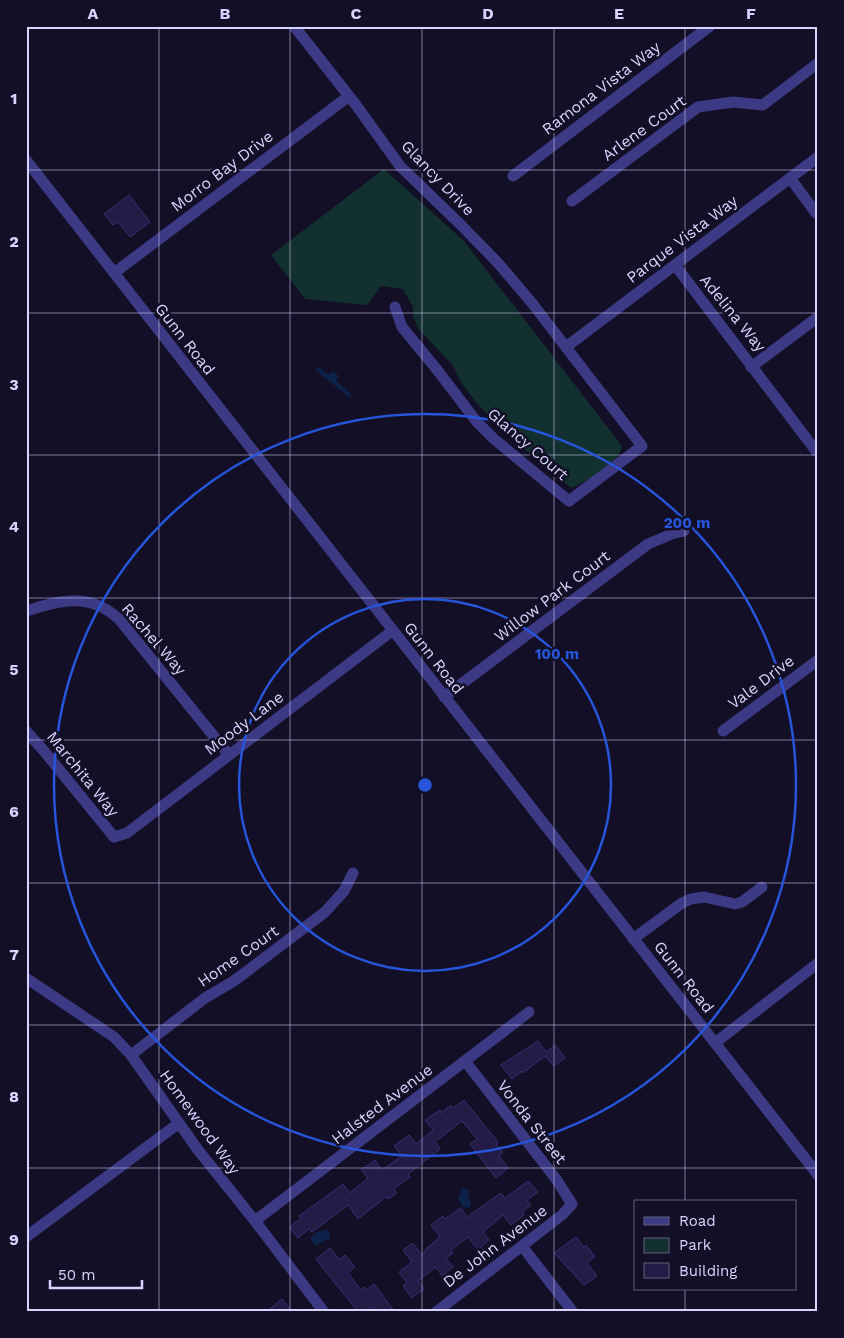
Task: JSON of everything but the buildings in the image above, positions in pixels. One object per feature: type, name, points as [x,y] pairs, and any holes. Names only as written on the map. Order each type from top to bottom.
[{"type":"street","name":"Glancy Drive","points":[[294,26],[349,96],[400,166],[498,263],[566,347]]},
{"type":"street","name":"Ramona Vista Way","points":[[513,176],[710,26]]},
{"type":"street","name":"Arlene Court","points":[[572,201],[698,107],[733,102],[763,105],[818,63]]},
{"type":"street","name":"Morro Bay Drive","points":[[114,273],[349,96]]},
{"type":"street","name":"Parque Vista Way","points":[[566,347],[818,157]]},
{"type":"street","name":"Gunn Road","points":[[26,160],[818,1175]]},
{"type":"street","points":[[790,178],[816,213]]},
{"type":"street","name":"Adelina Way","points":[[675,265],[751,367],[818,317]]},
{"type":"street","name":"Glancy Court","points":[[395,307],[402,327],[476,422],[569,501],[642,446],[566,347]]},
{"type":"street","points":[[751,367],[816,451]]},
{"type":"street","name":"Willow Park Court","points":[[444,697],[648,544],[674,532],[684,531]]},
{"type":"street","name":"Rachel Way","points":[[26,611],[73,600],[98,605],[113,613],[230,755]]},
{"type":"street","name":"Moody Lane","points":[[114,837],[127,833],[392,631]]},
{"type":"street","name":"Vale Drive","points":[[723,730],[818,660]]},
{"type":"street","name":"Marchita Way","points":[[26,731],[44,750],[114,837]]},
{"type":"street","name":"Home Court","points":[[130,1055],[205,998],[234,981],[325,912],[344,891],[353,873]]},
{"type":"street","points":[[633,939],[682,903],[691,899],[704,897],[735,904],[742,902],[762,887]]},
{"type":"street","points":[[715,1043],[818,963]]},
{"type":"street","name":"Homewood Way","points":[[26,978],[114,1036],[130,1055],[198,1150],[324,1312]]},
{"type":"street","name":"Halsted Avenue","points":[[254,1221],[529,1012]]},
{"type":"street","name":"Vonda Street","points":[[465,1062],[556,1179],[572,1204]]},
{"type":"street","points":[[26,1237],[179,1122]]},
{"type":"street","name":"De John Avenue","points":[[436,1312],[562,1215],[572,1204]]},
{"type":"street","points":[[522,1246],[573,1312]]},
{"type":"green space","points":[[384,169],[464,241],[622,446],[615,460],[601,472],[571,488],[502,430],[462,384],[452,364],[419,330],[413,317],[413,307],[403,289],[381,286],[367,305],[305,299],[271,255]]},
{"type":"water","points":[[318,367],[329,375],[333,371],[339,376],[336,381],[351,394],[349,397],[315,370]]},
{"type":"water","points":[[465,1188],[469,1191],[468,1195],[471,1203],[470,1207],[466,1208],[462,1206],[458,1198]]},
{"type":"water","points":[[329,1230],[330,1239],[316,1246],[310,1238],[318,1231]]}]
